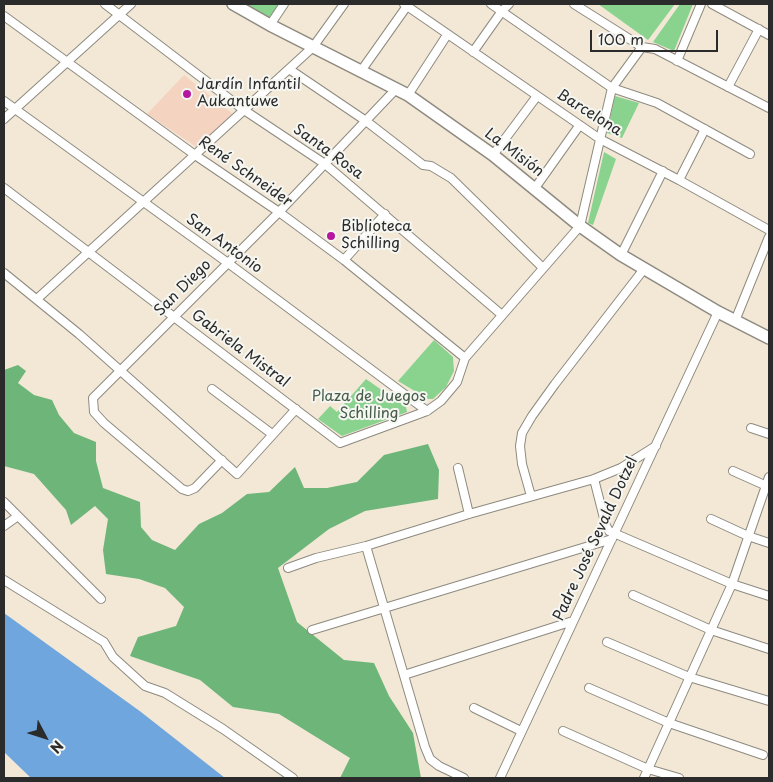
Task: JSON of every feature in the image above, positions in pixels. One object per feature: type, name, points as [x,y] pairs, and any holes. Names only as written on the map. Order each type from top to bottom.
[{"type":"street","name":"Santa Rosa","points":[[104,4],[244,110],[325,164],[502,315]]},
{"type":"street","points":[[4,118],[131,4]]},
{"type":"street","name":"La Misión","points":[[233,4],[408,96],[493,155],[580,226],[620,255],[718,312],[769,338]]},
{"type":"street","points":[[270,25],[284,4]]},
{"type":"street","points":[[37,299],[313,47],[344,4]]},
{"type":"street","points":[[491,4],[612,88],[658,103],[750,154]]},
{"type":"street","points":[[473,52],[509,4]]},
{"type":"street","points":[[574,4],[642,47],[655,49],[769,107]]},
{"type":"street","points":[[677,61],[702,4]]},
{"type":"street","points":[[712,4],[769,35]]},
{"type":"street","points":[[361,71],[406,5]]},
{"type":"street","name":"Barcelona","points":[[406,5],[579,126],[769,230]]},
{"type":"street","name":"René Schneider","points":[[4,16],[195,155],[279,212],[344,260],[465,358]]},
{"type":"street","points":[[728,87],[759,29]]},
{"type":"street","points":[[408,96],[447,35]]},
{"type":"street","points":[[427,411],[441,401],[452,389],[460,374],[465,358],[580,226],[612,88],[642,47]]},
{"type":"street","points":[[289,69],[366,120],[423,165],[431,166],[451,178],[543,268]]},
{"type":"street","name":"San Diego","points":[[222,460],[195,488],[188,491],[182,489],[104,423],[94,412],[93,398],[279,212],[396,89]]},
{"type":"street","points":[[493,155],[536,96]]},
{"type":"street","name":"San Antonio","points":[[4,101],[427,411]]},
{"type":"street","points":[[535,188],[579,126]]},
{"type":"street","points":[[679,180],[705,129]]},
{"type":"street","points":[[620,255],[663,171]]},
{"type":"street","name":"Gabriela Mistral","points":[[4,188],[340,443],[427,411]]},
{"type":"street","points":[[344,260],[385,214]]},
{"type":"street","points":[[735,321],[769,237]]},
{"type":"street","points":[[531,496],[522,464],[520,446],[522,433],[555,384],[644,269]]},
{"type":"street","points":[[4,273],[79,334],[237,474],[296,409]]},
{"type":"street","name":"Padre José Sevald Dotzel","points":[[500,778],[718,312]]},
{"type":"street","points":[[212,389],[272,434]]},
{"type":"street","points":[[751,428],[769,434]]},
{"type":"street","points":[[288,568],[316,558],[366,546],[469,514],[594,479],[621,468],[656,446]]},
{"type":"street","points":[[458,468],[469,514]]},
{"type":"street","points":[[733,471],[768,487]]},
{"type":"street","points":[[644,778],[732,584],[748,536],[768,487],[769,478]]},
{"type":"street","points":[[594,479],[606,526],[613,537],[732,584],[769,596]]},
{"type":"street","points":[[4,502],[101,599]]},
{"type":"street","points":[[4,526],[18,516]]},
{"type":"street","points":[[711,519],[748,536],[769,543]]},
{"type":"street","points":[[312,630],[613,537]]},
{"type":"street","points":[[366,546],[430,759],[438,766],[464,778]]},
{"type":"street","points":[[4,580],[104,642],[113,657],[145,686],[165,693],[223,729],[293,778]]},
{"type":"street","points":[[633,594],[711,630],[769,649]]},
{"type":"street","points":[[404,675],[573,621]]},
{"type":"street","points":[[607,642],[689,677],[769,702]]},
{"type":"street","points":[[589,688],[669,723],[763,754]]},
{"type":"street","points":[[474,708],[521,731]]},
{"type":"street","points":[[563,731],[648,769],[679,778]]},
{"type":"shaded area","name":"Jardín Infantil Aukantuwe","points":[[184,75],[233,114],[198,148],[147,114]]},
{"type":"green space","points":[[242,4],[282,4],[270,21]]},
{"type":"green space","points":[[598,4],[675,4],[648,40]]},
{"type":"green space","points":[[680,4],[693,4],[674,51],[653,42]]},
{"type":"green space","points":[[615,96],[639,103],[622,138],[607,133]]},
{"type":"green space","points":[[604,152],[616,159],[593,225],[588,223]]},
{"type":"green space","points":[[434,340],[453,357],[454,371],[446,387],[433,399],[428,399],[398,381]]},
{"type":"green space","points":[[18,365],[26,371],[18,383],[34,395],[52,400],[59,415],[74,433],[96,442],[96,461],[103,488],[140,502],[141,527],[152,540],[175,550],[199,524],[222,513],[247,494],[269,492],[295,467],[304,488],[327,488],[357,482],[384,455],[428,444],[439,470],[438,499],[365,511],[329,529],[278,568],[297,622],[344,660],[374,663],[389,696],[413,733],[421,778],[340,778],[350,758],[279,714],[233,707],[200,680],[130,656],[138,637],[176,626],[184,607],[165,588],[139,579],[106,574],[103,550],[108,519],[95,506],[71,525],[66,510],[34,474],[4,466],[4,370]]},
{"type":"green space","name":"Plaza de Juegos Schilling","points":[[366,379],[406,407],[407,412],[342,436],[318,419],[330,406],[337,412]]},
{"type":"water","points":[[4,613],[141,712],[225,778],[31,778],[4,752]]},
{"type":"place","name":"Jardín Infantil Aukantuwe","points":[[187,94]]},
{"type":"place","name":"Biblioteca Schilling","points":[[331,236]]}]
